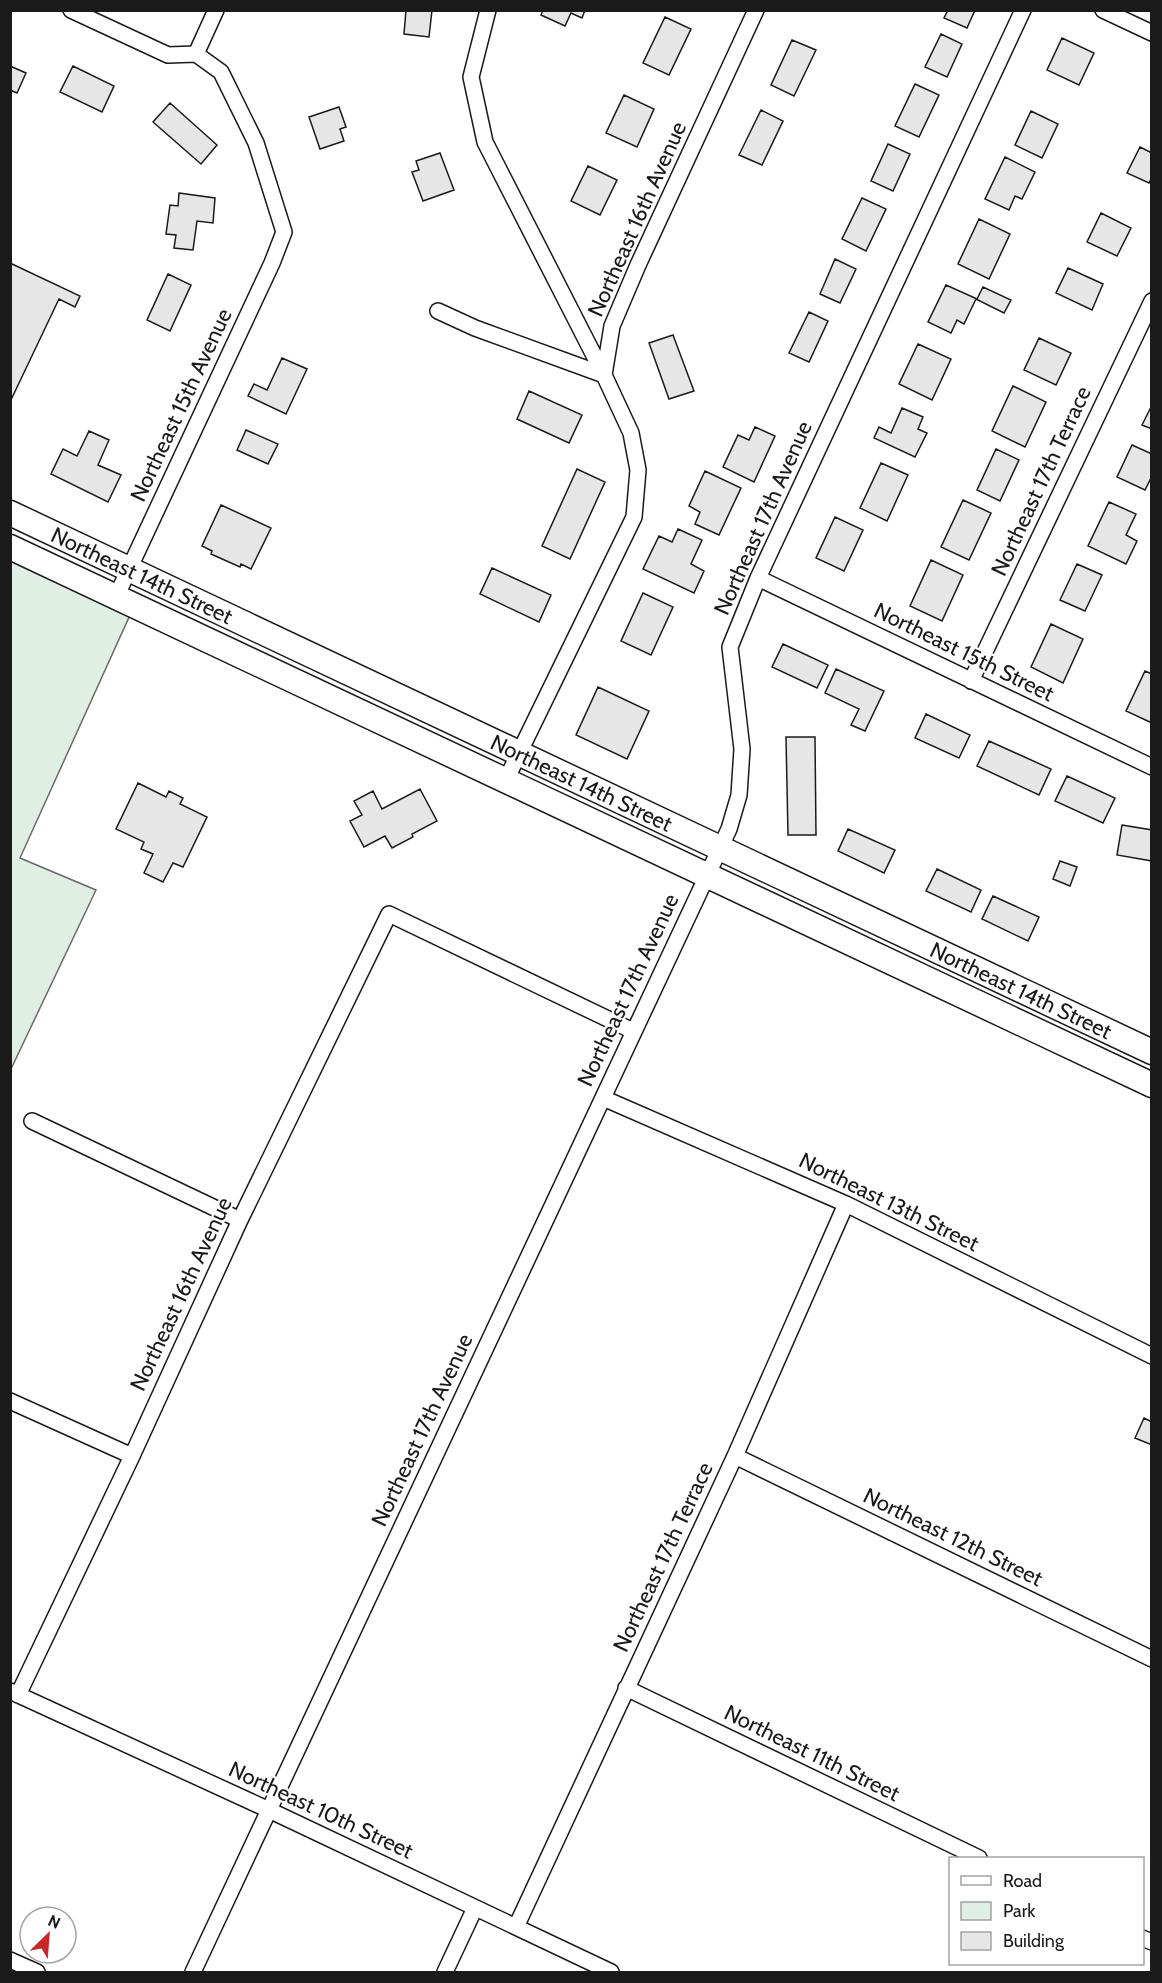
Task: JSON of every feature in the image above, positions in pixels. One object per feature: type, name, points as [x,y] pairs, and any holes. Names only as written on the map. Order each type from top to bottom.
[{"type":"main road","name":"Northeast 14th Street","points":[[10,513],[1152,1052]]},
{"type":"main road","name":"Northeast 14th Street","points":[[10,547],[1152,1085]]},
{"type":"street","points":[[71,10],[168,55],[196,54],[216,10]]},
{"type":"street","points":[[488,10],[471,77],[485,142],[604,375],[631,433],[638,470],[634,517],[506,780]]},
{"type":"street","name":"Northeast 16th Avenue","points":[[604,375],[612,326],[756,10]]},
{"type":"street","name":"Northeast 17th Avenue","points":[[193,1972],[720,848],[736,809],[741,780],[742,749],[730,647],[758,578],[1023,10]]},
{"type":"street","points":[[1103,10],[1152,33]]},
{"type":"street","name":"Northeast 15th Avenue","points":[[116,597],[267,274],[284,232],[256,143],[221,72],[196,54]]},
{"type":"street","name":"Northeast 17th Terrace","points":[[971,681],[1152,301]]},
{"type":"street","points":[[438,311],[475,328],[604,375]]},
{"type":"street","name":"Northeast 15th Street","points":[[758,578],[1152,767]]},
{"type":"street","name":"Northeast 16th Avenue","points":[[14,1693],[132,1456],[240,1220],[389,914],[633,1031]]},
{"type":"street","name":"Northeast 13th Street","points":[[603,1098],[846,1204],[1152,1356]]},
{"type":"street","points":[[32,1121],[240,1220]]},
{"type":"street","name":"Northeast 17th Terrace","points":[[516,1927],[735,1456],[846,1204]]},
{"type":"street","points":[[10,1401],[132,1456]]},
{"type":"street","name":"Northeast 12th Street","points":[[735,1456],[1152,1659]]},
{"type":"street","name":"Northeast 11th Street","points":[[626,1688],[977,1857]]},
{"type":"street","name":"Northeast 10th Street","points":[[14,1693],[269,1810],[611,1972]]},
{"type":"street","points":[[445,1972],[475,1908]]},
{"type":"street","points":[[10,1960],[37,1972]]},
{"type":"green space","points":[[11,558],[130,615],[20,858],[96,890],[11,1069]]},
{"type":"building","points":[[406,10],[432,10],[429,37],[404,34]]},
{"type":"building","points":[[543,10],[585,10],[582,18],[571,13],[565,26],[541,15]]},
{"type":"building","points":[[948,10],[975,10],[967,28],[944,18]]},
{"type":"building","points":[[665,17],[691,29],[669,75],[643,63]]},
{"type":"building","points":[[941,34],[962,44],[947,77],[925,67]]},
{"type":"building","points":[[1062,38],[1094,53],[1079,85],[1047,70]]},
{"type":"building","points":[[792,40],[816,50],[794,96],[771,85]]},
{"type":"building","points":[[10,66],[26,73],[17,93],[10,90]]},
{"type":"building","points":[[73,66],[114,86],[102,112],[60,92]]},
{"type":"building","points":[[915,84],[939,95],[919,137],[895,126]]},
{"type":"building","points":[[624,95],[654,109],[637,147],[606,133]]},
{"type":"building","points":[[170,103],[217,145],[201,164],[153,122]]},
{"type":"building","points":[[339,107],[346,127],[340,129],[344,141],[320,149],[309,117]]},
{"type":"building","points":[[761,110],[783,121],[762,165],[739,155]]},
{"type":"building","points":[[1031,111],[1058,124],[1042,158],[1015,145]]},
{"type":"building","points":[[888,144],[910,154],[893,191],[871,181]]},
{"type":"building","points":[[1140,147],[1152,153],[1152,177],[1149,183],[1127,173]]},
{"type":"building","points":[[440,153],[454,190],[423,201],[412,172],[419,170],[416,161]]},
{"type":"building","points":[[1005,157],[1035,172],[1022,199],[1015,196],[1009,210],[985,199]]},
{"type":"building","points":[[588,166],[617,180],[600,215],[571,201]]},
{"type":"building","points":[[179,193],[215,198],[213,223],[197,221],[193,250],[174,248],[176,235],[166,234],[170,205],[178,206]]},
{"type":"building","points":[[862,198],[886,209],[866,251],[842,239]]},
{"type":"building","points":[[1101,213],[1131,228],[1117,256],[1087,242]]},
{"type":"building","points":[[979,219],[1010,234],[989,279],[958,264]]},
{"type":"building","points":[[835,259],[856,269],[840,303],[820,294]]},
{"type":"building","points":[[10,263],[80,296],[75,307],[59,299],[10,402]]},
{"type":"building","points":[[1068,268],[1103,284],[1092,310],[1056,293]]},
{"type":"building","points":[[168,274],[191,285],[170,331],[147,320]]},
{"type":"building","points":[[946,285],[977,299],[983,287],[1011,300],[1004,313],[976,299],[964,324],[957,320],[951,333],[928,322]]},
{"type":"building","points":[[809,312],[828,321],[809,362],[789,353]]},
{"type":"building","points":[[673,335],[694,391],[669,399],[649,343]]},
{"type":"building","points":[[1039,338],[1071,353],[1056,385],[1024,370]]},
{"type":"building","points":[[918,344],[951,359],[932,400],[899,384]]},
{"type":"building","points":[[282,358],[307,369],[286,414],[248,396],[254,384],[267,390]]},
{"type":"building","points":[[1013,386],[1046,402],[1025,447],[992,431]]},
{"type":"building","points":[[529,391],[582,415],[569,443],[517,419]]},
{"type":"building","points":[[1152,405],[1152,429],[1142,425]]},
{"type":"building","points":[[902,408],[923,417],[918,429],[927,433],[915,457],[874,438],[879,427],[891,433]]},
{"type":"building","points":[[755,427],[775,436],[754,482],[723,467],[738,435],[749,440]]},
{"type":"building","points":[[246,430],[278,444],[268,464],[237,450]]},
{"type":"building","points":[[89,431],[109,440],[98,465],[121,475],[108,502],[51,474],[63,449],[77,456]]},
{"type":"building","points":[[1132,445],[1152,454],[1152,476],[1145,490],[1117,477]]},
{"type":"building","points":[[996,449],[1019,460],[1000,501],[977,490]]},
{"type":"building","points":[[881,463],[908,475],[887,521],[860,508]]},
{"type":"building","points":[[577,469],[605,482],[570,559],[542,546]]},
{"type":"building","points":[[705,471],[741,488],[719,535],[695,524],[700,512],[689,506]]},
{"type":"building","points":[[963,500],[991,513],[969,560],[941,547]]},
{"type":"building","points":[[1109,502],[1136,514],[1126,535],[1137,541],[1126,564],[1088,546]]},
{"type":"building","points":[[221,505],[271,528],[251,569],[241,564],[240,567],[211,554],[212,551],[202,546]]},
{"type":"building","points":[[835,517],[863,530],[844,571],[816,558]]},
{"type":"building","points":[[678,529],[702,540],[691,564],[704,571],[694,593],[643,569],[659,536],[672,542]]},
{"type":"building","points":[[931,560],[963,575],[942,621],[910,606]]},
{"type":"building","points":[[1077,564],[1102,575],[1085,611],[1060,600]]},
{"type":"building","points":[[492,568],[551,595],[539,622],[480,594]]},
{"type":"building","points":[[643,593],[673,607],[651,655],[621,641]]},
{"type":"building","points":[[1051,624],[1083,639],[1063,683],[1031,667]]},
{"type":"building","points":[[783,644],[828,665],[817,688],[772,667]]},
{"type":"building","points":[[836,669],[884,691],[865,731],[851,725],[859,709],[825,693]]},
{"type":"building","points":[[1145,671],[1152,674],[1152,723],[1126,711]]},
{"type":"building","points":[[598,687],[649,711],[627,759],[576,735]]},
{"type":"building","points":[[926,714],[970,735],[959,758],[915,738]]},
{"type":"building","points":[[786,737],[815,737],[816,835],[788,835]]},
{"type":"building","points":[[989,741],[1051,769],[1039,795],[977,766]]},
{"type":"building","points":[[1067,776],[1115,798],[1103,823],[1055,801]]},
{"type":"building","points":[[138,783],[166,797],[169,791],[183,798],[180,804],[207,817],[183,867],[173,863],[163,882],[144,873],[153,854],[141,849],[144,842],[116,829]]},
{"type":"building","points":[[420,789],[437,821],[392,848],[385,836],[364,847],[350,821],[362,815],[354,801],[373,791],[382,809]]},
{"type":"building","points":[[1122,825],[1152,830],[1152,861],[1117,855]]},
{"type":"building","points":[[848,829],[895,850],[884,873],[838,851]]},
{"type":"building","points":[[1060,861],[1077,867],[1070,886],[1053,879]]},
{"type":"building","points":[[937,869],[981,890],[971,912],[926,891]]},
{"type":"building","points":[[993,896],[1039,917],[1028,941],[982,919]]},
{"type":"building","points":[[1144,1418],[1152,1422],[1152,1445],[1135,1438]]}]
